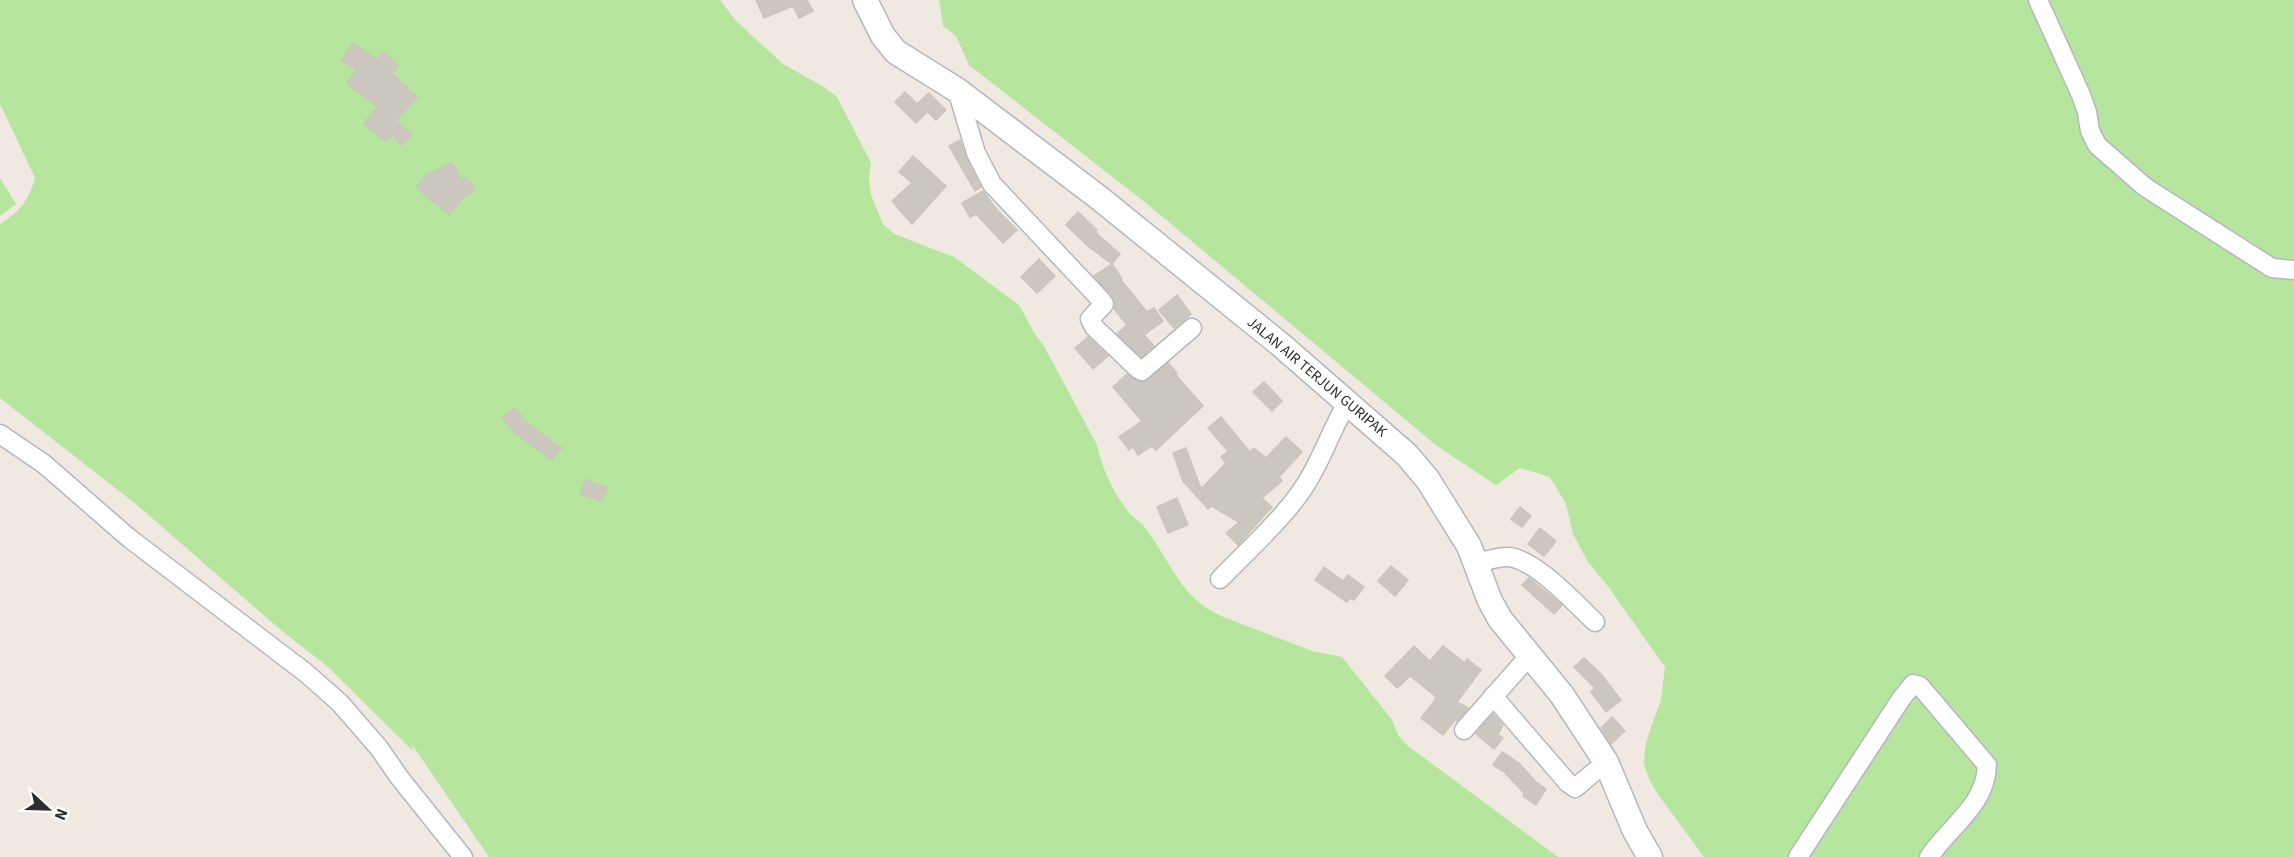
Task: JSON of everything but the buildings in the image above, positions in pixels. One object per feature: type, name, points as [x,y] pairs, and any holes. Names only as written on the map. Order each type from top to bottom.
[{"type":"street","name":"JALAN AIR TERJUN GURIPAK","points":[[865,0],[884,36],[896,52],[957,90],[1098,197],[1348,402],[1407,454],[1428,480],[1462,534],[1477,563],[1490,601],[1500,619],[1562,695],[1606,762],[1635,831],[1650,857]]},
{"type":"street","points":[[2038,0],[2081,95],[2090,131],[2102,150],[2145,187],[2272,267],[2294,270]]},
{"type":"street","points":[[957,90],[976,153],[992,184],[1104,304],[1090,319],[1095,327],[1142,371],[1192,328]]},
{"type":"street","points":[[1220,579],[1296,498],[1316,467],[1338,418],[1348,402]]},
{"type":"street","points":[[0,434],[44,464],[129,538],[306,673],[340,703],[379,748],[399,777],[463,857]]},
{"type":"street","points":[[1477,563],[1506,557],[1515,558],[1533,567],[1595,622]]},
{"type":"street","points":[[1464,730],[1530,655]]},
{"type":"street","points":[[1798,857],[1913,684],[1920,686],[1987,765],[1986,779],[1980,794],[1929,857]]},
{"type":"street","points":[[1493,696],[1568,783],[1575,788],[1606,762]]},
{"type":"green space","points":[[0,0],[720,0],[736,21],[783,64],[837,97],[871,163],[869,179],[871,195],[883,224],[894,234],[954,257],[1019,305],[1044,346],[1097,445],[1105,472],[1118,498],[1129,513],[1143,525],[1176,576],[1194,598],[1221,616],[1312,651],[1342,657],[1392,720],[1398,735],[1408,746],[1558,857],[489,857],[411,743],[414,752],[327,666],[282,631],[137,505],[0,398],[0,224],[23,205],[35,178],[0,104]]},
{"type":"green space","points":[[939,0],[2294,0],[2294,857],[1704,857],[1657,793],[1644,764],[1645,748],[1661,700],[1665,667],[1588,562],[1573,534],[1566,504],[1550,477],[1520,468],[1496,485],[1437,446],[1146,203],[969,65],[956,36],[943,26]]},
{"type":"green space","points":[[0,178],[16,204],[0,216]]}]
